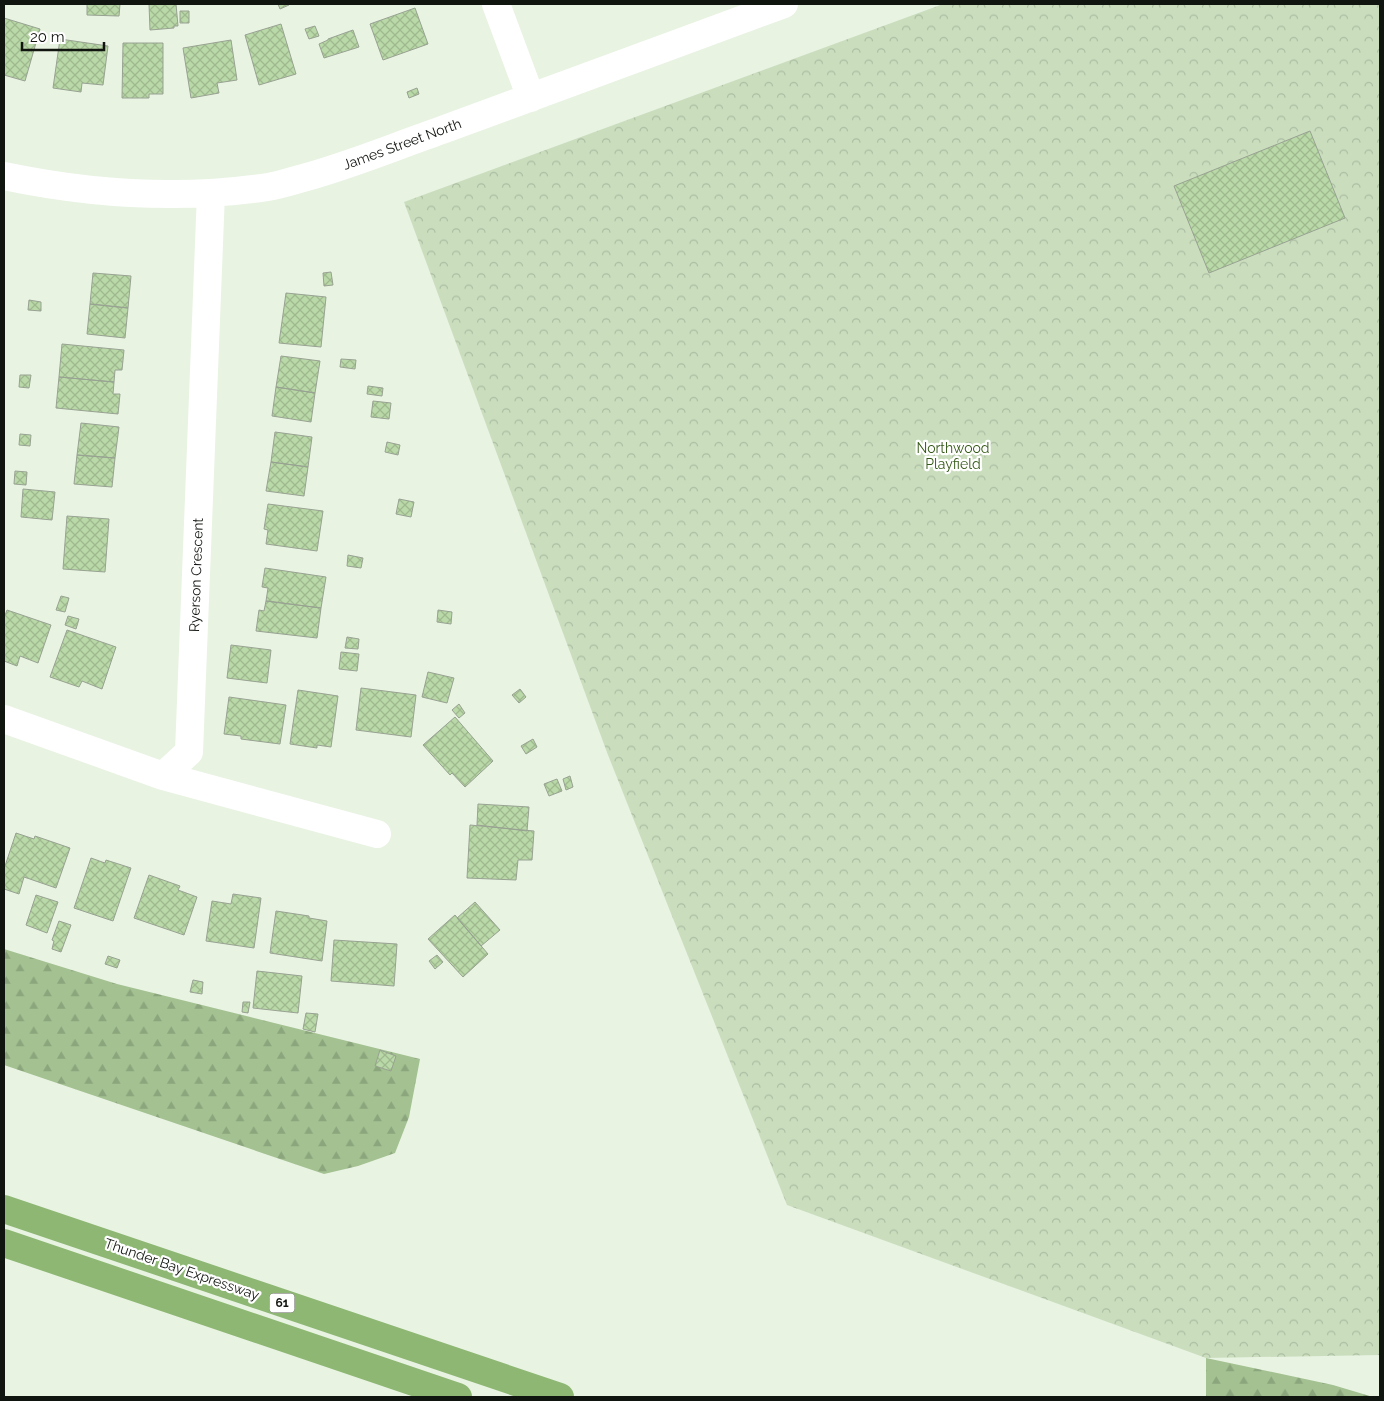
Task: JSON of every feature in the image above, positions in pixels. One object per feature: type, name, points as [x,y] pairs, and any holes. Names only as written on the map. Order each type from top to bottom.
[{"type":"highway","name":"Thunder Bay Expressway","points":[[4,1209],[560,1397]]},
{"type":"highway","name":"61","points":[[4,1243],[458,1397]]},
{"type":"street","points":[[496,4],[531,98]]},
{"type":"street","name":"James Street North","points":[[4,176],[43,184],[105,191],[158,194],[269,187],[328,171],[784,4]]},
{"type":"street","name":"Ryerson Crescent","points":[[163,776],[189,752],[211,192]]},
{"type":"street","points":[[4,719],[163,776],[377,834]]},
{"type":"green space","name":"Northwood Playfield","points":[[943,4],[1380,4],[1380,1355],[1206,1358],[787,1205],[608,755],[404,202]]},
{"type":"green space","points":[[4,949],[117,984],[420,1059],[409,1117],[395,1153],[358,1166],[324,1174],[4,1065]]},
{"type":"green space","points":[[1206,1358],[1333,1385],[1373,1397],[1206,1397]]},
{"type":"building","points":[[87,4],[120,4],[119,16],[87,15]]},
{"type":"building","points":[[149,4],[176,4],[178,26],[150,30]]},
{"type":"building","points":[[278,4],[288,4],[289,5],[280,9]]},
{"type":"building","points":[[415,8],[428,44],[383,60],[370,24]]},
{"type":"building","points":[[180,11],[189,11],[189,23],[180,23]]},
{"type":"building","points":[[4,18],[40,29],[25,81],[4,75]]},
{"type":"building","points":[[281,24],[296,74],[259,85],[245,35]]},
{"type":"building","points":[[315,26],[319,36],[309,39],[305,29]]},
{"type":"building","points":[[353,30],[359,47],[324,58],[319,44]]},
{"type":"building","points":[[60,39],[108,46],[103,85],[82,83],[81,92],[53,88]]},
{"type":"building","points":[[231,40],[237,80],[217,83],[219,93],[191,98],[183,48]]},
{"type":"building","points":[[123,43],[163,43],[163,94],[149,94],[149,98],[122,98]]},
{"type":"building","points":[[417,88],[419,94],[409,98],[407,92]]},
{"type":"building","points":[[1310,131],[1345,218],[1209,273],[1174,186]]},
{"type":"building","points":[[331,272],[333,285],[324,286],[323,273]]},
{"type":"building","points":[[93,273],[131,276],[128,308],[90,304]]},
{"type":"building","points":[[286,293],[326,297],[321,347],[279,343]]},
{"type":"building","points":[[29,300],[41,302],[41,311],[28,310]]},
{"type":"building","points":[[90,304],[128,308],[125,338],[87,334]]},
{"type":"building","points":[[62,344],[124,350],[122,370],[115,370],[114,382],[59,377]]},
{"type":"building","points":[[281,356],[320,361],[315,393],[276,387]]},
{"type":"building","points":[[341,359],[356,360],[355,369],[340,367]]},
{"type":"building","points":[[20,375],[31,375],[29,388],[19,387]]},
{"type":"building","points":[[59,377],[114,382],[113,394],[120,394],[118,414],[56,408]]},
{"type":"building","points":[[368,386],[383,388],[382,396],[367,394]]},
{"type":"building","points":[[276,387],[315,393],[311,422],[272,416]]},
{"type":"building","points":[[373,401],[391,403],[389,419],[371,417]]},
{"type":"building","points":[[81,423],[119,427],[115,458],[77,455]]},
{"type":"building","points":[[275,432],[312,437],[308,467],[271,462]]},
{"type":"building","points":[[20,434],[31,435],[30,446],[19,445]]},
{"type":"building","points":[[387,442],[400,445],[398,455],[385,452]]},
{"type":"building","points":[[77,455],[115,458],[112,487],[74,484]]},
{"type":"building","points":[[271,462],[308,467],[304,496],[266,491]]},
{"type":"building","points":[[15,471],[27,472],[26,485],[14,484]]},
{"type":"building","points":[[23,489],[55,492],[52,520],[21,517]]},
{"type":"building","points":[[399,499],[414,502],[411,517],[396,514]]},
{"type":"building","points":[[268,504],[323,511],[317,551],[266,544],[268,530],[264,529]]},
{"type":"building","points":[[67,516],[109,519],[105,572],[63,569]]},
{"type":"building","points":[[348,555],[363,558],[361,568],[347,566]]},
{"type":"building","points":[[265,568],[326,577],[321,608],[266,601],[268,588],[262,587]]},
{"type":"building","points":[[61,596],[69,598],[65,612],[56,610]]},
{"type":"building","points":[[266,601],[321,608],[317,638],[256,631],[259,610],[264,611]]},
{"type":"building","points":[[7,610],[51,625],[38,663],[20,656],[17,666],[4,661],[4,618]]},
{"type":"building","points":[[438,610],[452,612],[451,624],[437,622]]},
{"type":"building","points":[[68,616],[79,619],[76,629],[65,625]]},
{"type":"building","points":[[67,630],[116,647],[102,689],[82,681],[79,687],[50,677]]},
{"type":"building","points":[[347,637],[359,639],[358,649],[345,648]]},
{"type":"building","points":[[231,645],[271,650],[267,683],[227,678]]},
{"type":"building","points":[[341,652],[359,654],[357,671],[339,669]]},
{"type":"building","points":[[428,672],[454,678],[447,703],[422,697]]},
{"type":"building","points":[[361,688],[416,695],[411,737],[356,730]]},
{"type":"building","points":[[520,689],[526,697],[519,703],[512,695]]},
{"type":"building","points":[[298,690],[338,696],[331,747],[317,745],[317,748],[290,744]]},
{"type":"building","points":[[229,697],[286,705],[280,744],[241,739],[241,736],[224,734]]},
{"type":"building","points":[[459,704],[465,713],[459,718],[452,710]]},
{"type":"building","points":[[455,717],[493,761],[465,787],[452,773],[450,775],[423,745]]},
{"type":"building","points":[[533,739],[537,747],[526,754],[521,746]]},
{"type":"building","points":[[570,776],[573,787],[566,790],[563,779]]},
{"type":"building","points":[[557,779],[562,791],[549,796],[544,784]]},
{"type":"building","points":[[478,804],[529,807],[527,831],[477,825]]},
{"type":"building","points":[[470,825],[534,831],[532,860],[518,860],[516,880],[467,878]]},
{"type":"building","points":[[16,833],[34,839],[35,836],[70,848],[56,888],[24,877],[19,894],[4,889],[4,869]]},
{"type":"building","points":[[91,858],[105,863],[106,860],[131,868],[113,921],[74,908]]},
{"type":"building","points":[[149,875],[180,886],[178,890],[197,897],[184,935],[134,918]]},
{"type":"building","points":[[233,894],[261,898],[254,948],[206,941],[212,901],[231,904]]},
{"type":"building","points":[[36,895],[58,902],[47,933],[26,925]]},
{"type":"building","points":[[475,902],[500,930],[481,946],[457,918]]},
{"type":"building","points":[[276,911],[327,921],[322,961],[270,953]]},
{"type":"building","points":[[455,915],[488,954],[463,977],[428,939]]},
{"type":"building","points":[[59,921],[71,925],[61,952],[52,949],[54,941],[52,940]]},
{"type":"building","points":[[334,940],[397,944],[394,986],[331,981]]},
{"type":"building","points":[[437,955],[443,962],[435,969],[429,961]]},
{"type":"building","points":[[108,956],[120,960],[117,968],[105,964]]},
{"type":"building","points":[[257,971],[302,976],[298,1013],[253,1008]]},
{"type":"building","points":[[193,980],[203,982],[202,994],[190,992]]},
{"type":"building","points":[[243,1002],[250,1002],[248,1013],[242,1012]]},
{"type":"building","points":[[306,1013],[318,1014],[315,1032],[303,1029]]},
{"type":"building","points":[[380,1050],[396,1056],[391,1071],[375,1066]]}]
